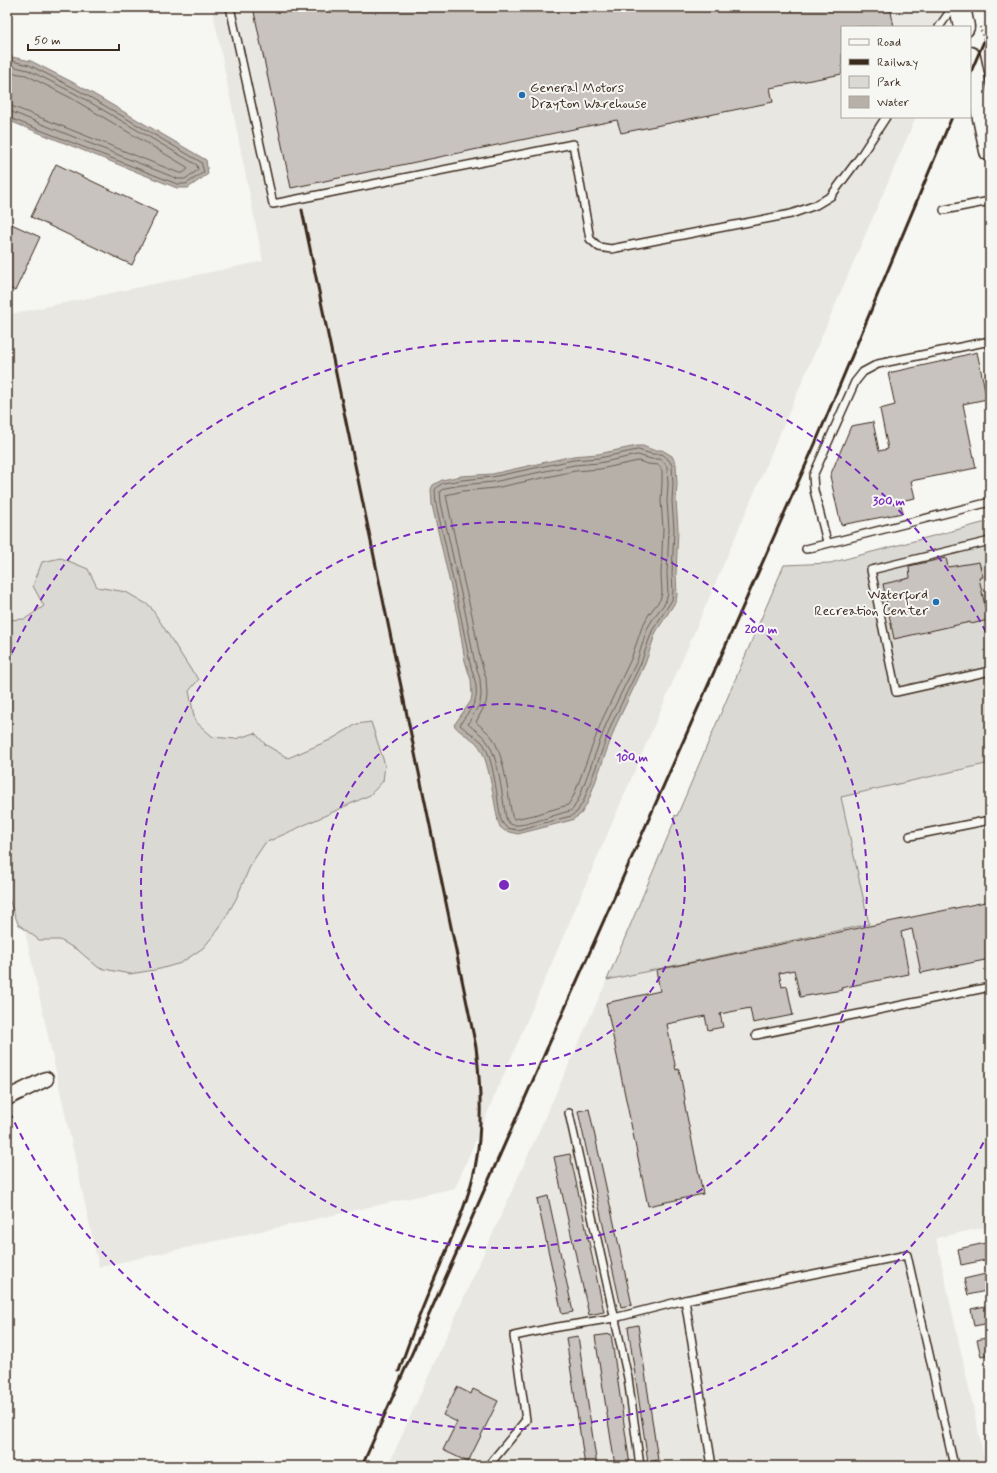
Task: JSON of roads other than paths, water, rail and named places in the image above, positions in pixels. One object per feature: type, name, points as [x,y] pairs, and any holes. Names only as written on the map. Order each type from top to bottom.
[{"type":"main road","points":[[960,7],[972,26]]},
{"type":"main road","points":[[971,62],[990,151]]},
{"type":"street","points":[[7,1098],[46,1079]]},
{"type":"lane","points":[[230,7],[273,204],[573,144],[590,239],[598,246],[611,249],[791,214],[816,205],[831,196],[860,158],[885,118]]},
{"type":"lane","points":[[940,26],[953,7]]},
{"type":"lane","points":[[944,210],[990,202]]},
{"type":"lane","points":[[827,542],[814,490],[814,476],[855,382],[863,372],[878,364],[985,342],[990,345]]},
{"type":"lane","points":[[806,549],[827,542],[881,530],[990,502]]},
{"type":"lane","points":[[990,541],[871,570],[896,692],[990,671]]},
{"type":"lane","points":[[910,836],[990,820]]},
{"type":"lane","points":[[756,1035],[990,987]]},
{"type":"lane","points":[[568,1113],[628,1378],[640,1466]]},
{"type":"lane","points":[[488,1466],[526,1420],[514,1336],[614,1318],[685,1300],[907,1255],[954,1466]]},
{"type":"lane","points":[[685,1300],[712,1466]]},
{"type":"water","points":[[7,56],[31,61],[78,85],[206,160],[208,174],[188,188],[177,188],[7,120]]},
{"type":"water","points":[[643,446],[653,450],[662,450],[672,456],[676,464],[678,529],[676,601],[656,632],[645,664],[616,725],[588,802],[581,814],[572,820],[518,834],[505,831],[500,827],[498,821],[491,781],[482,751],[475,742],[459,731],[454,725],[471,701],[471,680],[465,661],[458,618],[432,505],[431,489],[433,485],[442,480],[461,476],[492,474],[573,456],[598,454]]},
{"type":"railway","points":[[971,72],[990,27]]},
{"type":"railway","points":[[362,1466],[815,444],[952,118]]},
{"type":"railway","points":[[302,210],[476,1047],[479,1077],[480,1123],[478,1153],[472,1181],[460,1218],[418,1318],[399,1371]]},
{"type":"place","name":"General Motors Drayton Warehouse","points":[[522,95]]},
{"type":"place","name":"Waterford Recreation Center","points":[[936,602]]}]
